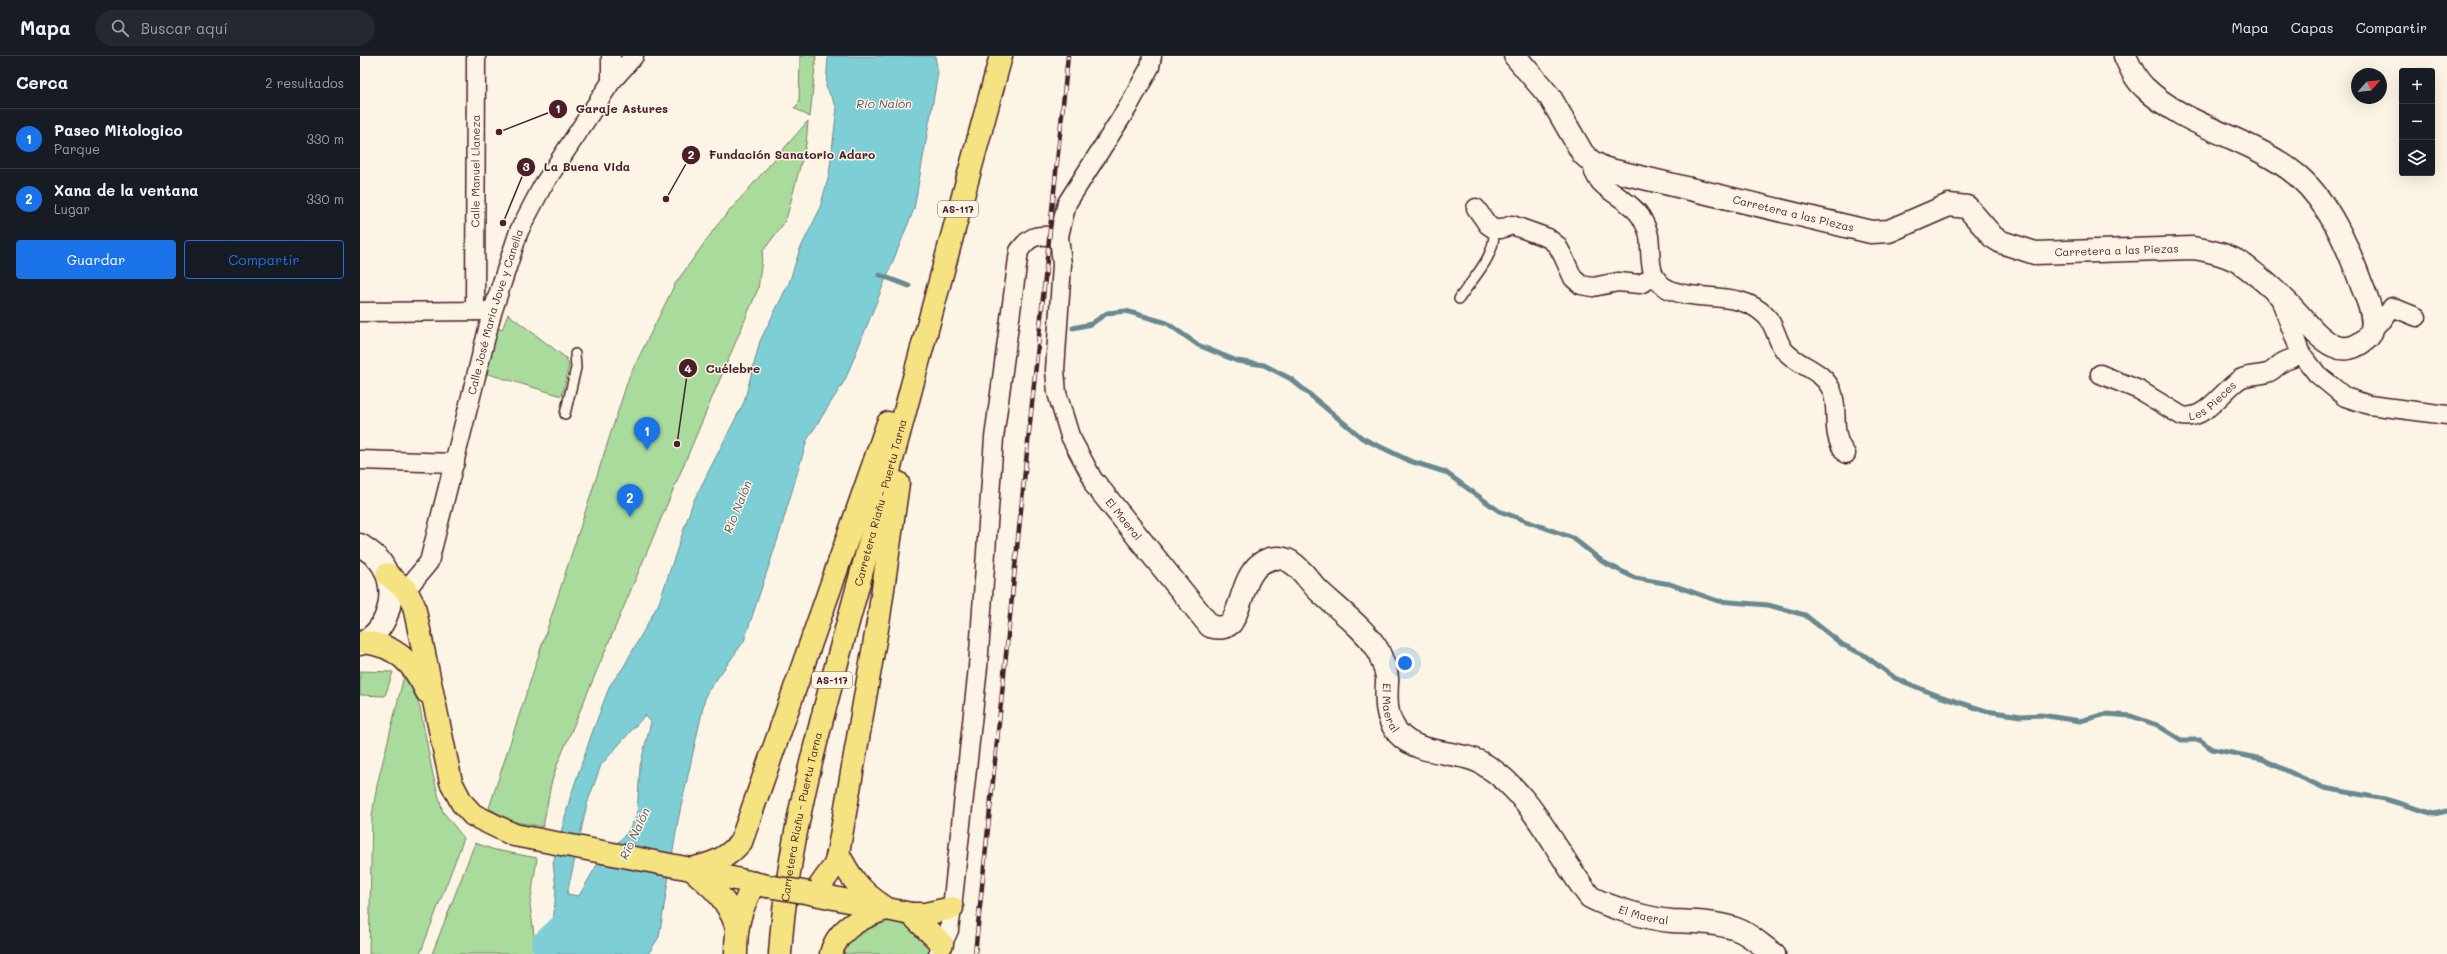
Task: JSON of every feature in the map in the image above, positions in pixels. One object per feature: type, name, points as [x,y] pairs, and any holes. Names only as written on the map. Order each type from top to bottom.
[{"type":"main road","name":"Carretera Riañu - Puertu Tarna","points":[[780,954],[782,916],[806,782],[904,410],[1000,60]]},
{"type":"main road","points":[[688,868],[713,863],[729,855],[741,842],[888,423],[920,354]]},
{"type":"main road","points":[[816,895],[835,865],[838,853],[879,618],[900,465],[904,410]]},
{"type":"main road","points":[[387,574],[406,590],[414,606],[451,782],[462,803],[473,815],[496,828],[529,838],[688,868],[761,885],[911,914],[925,914],[952,908]]},
{"type":"main road","points":[[362,643],[380,644],[404,658],[423,684],[437,713]]},
{"type":"main road","points":[[741,842],[743,867],[746,875],[761,885]]},
{"type":"main road","points":[[838,853],[854,882],[869,897],[886,909]]},
{"type":"main road","points":[[688,868],[718,891],[731,911],[736,925]]},
{"type":"main road","points":[[736,954],[736,925],[743,905],[761,885]]},
{"type":"main road","points":[[816,895],[833,908],[836,917],[831,952]]},
{"type":"main road","points":[[831,952],[840,935],[853,923],[868,914],[886,909]]},
{"type":"main road","points":[[911,914],[940,949]]},
{"type":"street","name":"Calle Manuel Llaneza","points":[[476,56],[476,286],[483,293],[488,308]]},
{"type":"street","points":[[611,56],[611,82]]},
{"type":"street","name":"Calle José María Jove y Canella","points":[[406,590],[429,562],[455,463],[488,308],[519,231],[542,187],[611,82],[634,56]]},
{"type":"street","points":[[1096,485],[1070,436],[1058,393],[1055,370],[1062,266],[1059,236],[1067,203],[1076,185],[1128,107],[1150,67],[1152,56]]},
{"type":"street","name":"Carretera a las Piezas","points":[[1515,56],[1550,97],[1583,154],[1592,162],[1606,169],[1871,232],[1889,230],[1949,205],[1958,205],[1967,207],[1994,237],[2001,242],[2035,253],[2193,248],[2208,251],[2244,265],[2278,293],[2324,340],[2335,346],[2346,349],[2357,346],[2368,338],[2372,328]]},
{"type":"street","points":[[2125,56],[2136,78],[2144,88],[2175,111],[2262,151],[2297,175],[2313,190],[2348,248],[2367,301],[2372,328],[2382,320],[2392,307],[2417,317]]},
{"type":"street","points":[[1592,162],[1592,170],[1602,184],[1640,215],[1649,236],[1651,268],[1654,277],[1667,288],[1676,292],[1737,300],[1765,314],[1776,329],[1784,349],[1818,373],[1827,382],[1832,392],[1837,439],[1846,454]]},
{"type":"street","points":[[1476,208],[1488,225],[1494,229],[1501,229],[1512,225],[1548,238],[1560,251],[1573,278],[1586,287],[1618,282],[1640,284],[1654,277]]},
{"type":"street","points":[[940,949],[948,930],[952,908],[978,667],[994,438],[1019,251],[1027,239],[1035,236],[1059,236]]},
{"type":"street","points":[[2278,293],[2300,352],[2317,374],[2345,397],[2370,405],[2447,415]]},
{"type":"street","points":[[360,312],[488,308]]},
{"type":"street","name":"Les Pieces","points":[[2100,374],[2138,390],[2182,416],[2189,417],[2199,414],[2239,380],[2251,374],[2272,371],[2281,363],[2297,356],[2300,352]]},
{"type":"street","points":[[360,460],[455,463]]},
{"type":"street","name":"El Maeral","points":[[1096,485],[1210,626],[1218,628],[1226,627],[1231,623],[1252,575],[1259,565],[1269,559],[1280,558],[1291,562],[1302,571],[1322,594],[1363,632],[1379,652],[1386,672],[1386,705],[1398,733],[1409,741],[1424,747],[1471,759],[1497,773],[1531,812],[1590,897],[1602,903],[1650,916],[1670,920],[1708,922],[1738,929],[1752,936],[1774,954]]},
{"type":"street","points":[[360,545],[379,560],[387,574],[391,590],[390,605],[386,618],[378,630],[362,643]]},
{"type":"lane","points":[[1459,299],[1489,256],[1495,239],[1494,229]]},
{"type":"lane","points":[[565,414],[576,368],[574,354]]},
{"type":"green space","points":[[800,56],[816,56],[810,117],[794,108],[799,103]]},
{"type":"green space","points":[[808,121],[806,144],[787,216],[784,223],[763,251],[758,289],[557,765],[551,784],[543,827],[510,821],[489,808],[629,377],[675,284],[718,224]]},
{"type":"green space","points":[[508,314],[566,358],[569,365],[562,396],[485,373],[498,328],[502,330]]},
{"type":"green space","points":[[360,671],[393,672],[385,696],[360,695]]},
{"type":"green space","points":[[404,676],[413,690],[420,708],[433,775],[443,812],[464,838],[420,954],[369,954],[372,816],[377,785]]},
{"type":"green space","points":[[475,843],[495,850],[537,858],[530,905],[536,950],[534,954],[432,954]]},
{"type":"green space","points":[[911,914],[938,954],[831,954],[853,923]]},
{"type":"water","name":"Río Nalón","points":[[828,56],[935,56],[938,73],[914,209],[845,380],[807,440],[779,535],[744,641],[706,694],[678,820],[659,937],[648,954],[556,954],[552,937],[556,889],[553,863],[570,798],[610,685],[623,668],[659,603],[693,502],[744,402],[760,341],[789,283],[800,249],[819,211],[829,175],[837,108],[826,87]],"holes":[[[645,715],[651,722],[640,766],[637,815],[627,833],[598,863],[579,896],[567,894],[587,804],[601,765]]]},
{"type":"waterway","points":[[880,275],[909,286]]},
{"type":"waterway","points":[[1073,328],[1091,324],[1107,313],[1126,311],[1167,323],[1198,345],[1237,361],[1264,365],[1291,379],[1362,438],[1410,461],[1445,472],[1499,511],[1573,538],[1603,562],[1635,578],[1670,584],[1718,601],[1768,605],[1805,615],[1843,645],[1864,655],[1895,678],[1936,695],[1986,711],[2021,716],[2041,715],[2080,721],[2106,714],[2131,716],[2157,725],[2181,740],[2200,740],[2212,749],[2262,759],[2324,788],[2385,799],[2434,814],[2447,811]]},
{"type":"waterway","points":[[546,944],[568,923],[585,916]]},
{"type":"railway","points":[[975,954],[1068,56]]},
{"type":"place","name":"Garaje Astures","points":[[499,132]]},
{"type":"place","name":"Fundación Sanatorio Adaro","points":[[666,199]]},
{"type":"place","name":"La Buena Vida","points":[[503,223]]},
{"type":"place","name":"Cuélebre","points":[[677,444]]},
{"type":"place","name":"Paseo Mitologico","points":[[647,450]]},
{"type":"place","name":"Xana de la ventana","points":[[630,517]]}]
